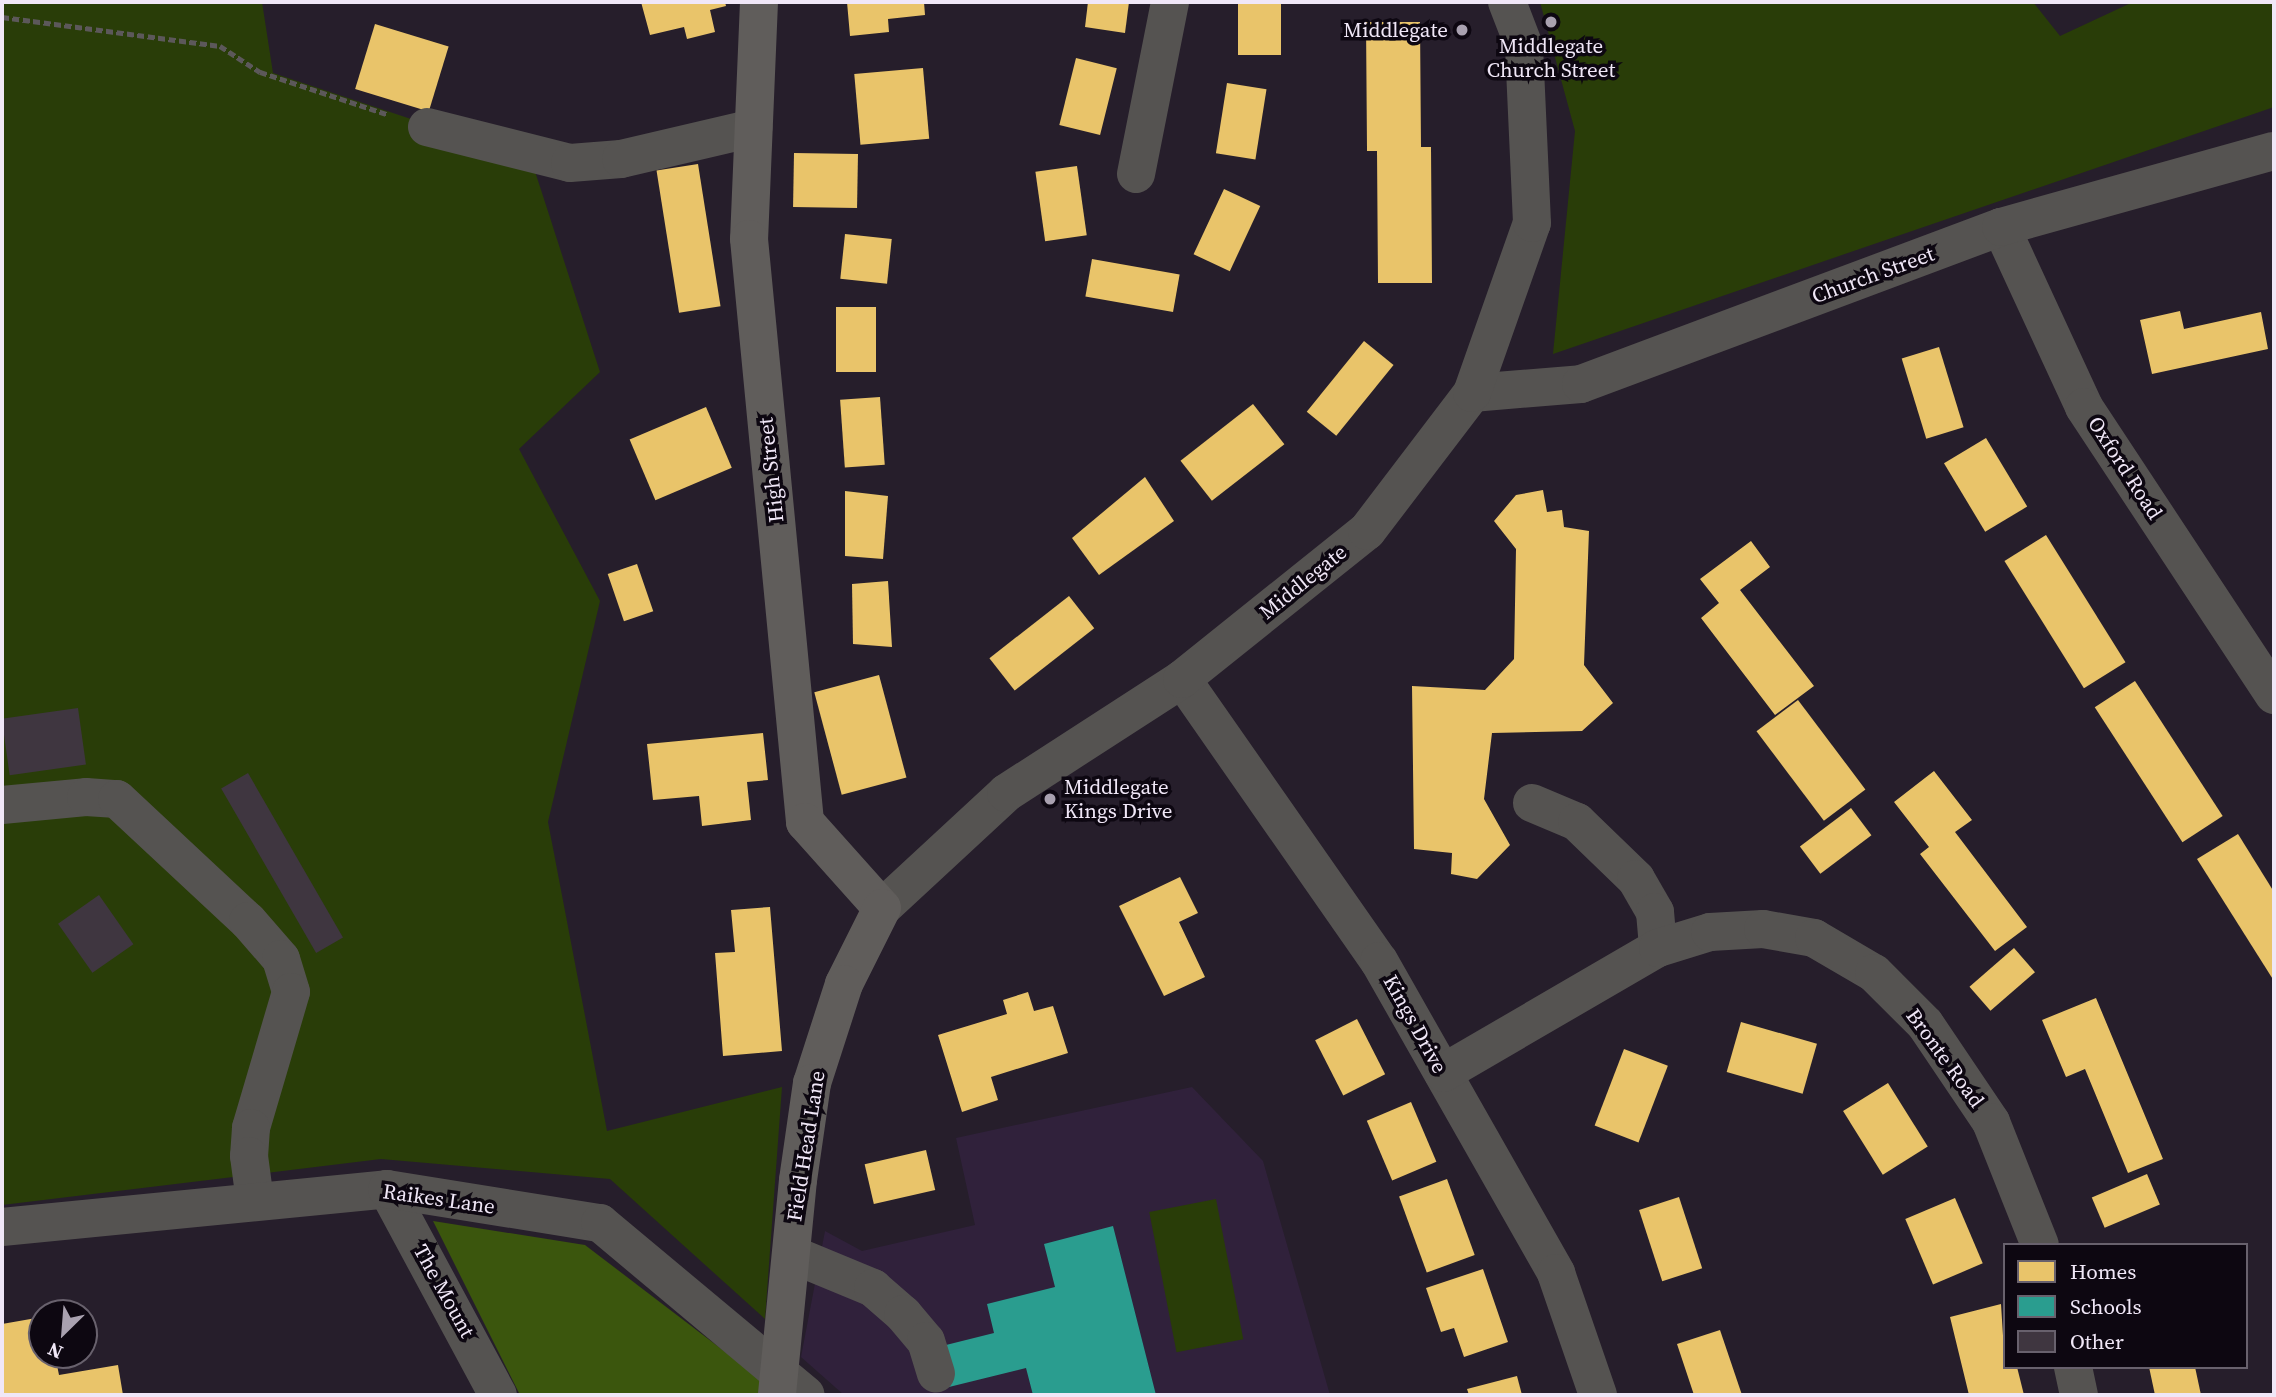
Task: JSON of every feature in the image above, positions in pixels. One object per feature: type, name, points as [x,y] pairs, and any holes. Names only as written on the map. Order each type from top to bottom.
[{"type":"main road","name":"High Street","points":[[759,2],[749,239],[805,822],[882,908]]},
{"type":"main road","name":"Field Head Lane","points":[[788,1388],[791,1254],[812,1083],[844,984],[882,908]]},
{"type":"street","points":[[1136,174],[1170,2]]},
{"type":"street","name":"Middlegate","points":[[882,908],[1006,793],[1182,679],[1367,531],[1472,393],[1532,223],[1524,46],[1507,2]]},
{"type":"street","points":[[427,127],[570,163],[621,159],[754,128]]},
{"type":"street","name":"Church Street","points":[[1472,393],[1581,384],[2000,228],[2274,151]]},
{"type":"street","name":"Oxford Road","points":[[2000,228],[2084,407],[2274,695]]},
{"type":"street","name":"Kings Drive","points":[[1182,679],[1379,961],[1556,1273],[1598,1395]]},
{"type":"street","points":[[2,805],[86,797],[117,799],[248,921],[281,959],[291,992],[251,1128],[248,1156],[255,1201]]},
{"type":"street","points":[[1532,803],[1577,822],[1636,878],[1655,912],[1658,948]]},
{"type":"street","name":"Bronte Road","points":[[1443,1073],[1658,948],[1710,932],[1763,929],[1814,938],[1874,973],[1925,1024],[1991,1122],[2039,1243]]},
{"type":"street","name":"Raikes Lane","points":[[2,1227],[387,1189],[600,1223],[788,1388]]},
{"type":"street","name":"The Mount","points":[[387,1189],[498,1395]]},
{"type":"street","points":[[791,1254],[850,1277],[893,1305],[926,1341],[936,1373]]},
{"type":"street","points":[[2073,1369],[2079,1395]]},
{"type":"path","points":[[2,17],[220,46],[260,72],[427,127]]},
{"type":"shaded area","points":[[1192,1087],[1263,1161],[1330,1395],[844,1395],[801,1357],[825,1231],[862,1251],[975,1225],[956,1138]]},
{"type":"green space","points":[[2,2],[262,2],[273,73],[531,159],[600,372],[519,449],[600,601],[548,822],[607,1131],[782,1087],[765,1319],[610,1179],[381,1159],[2,1205]]},
{"type":"green space","points":[[1540,2],[2033,2],[2060,36],[2133,2],[2274,2],[2274,107],[1553,354],[1575,131]]},
{"type":"green space","points":[[1216,1199],[1243,1339],[1177,1352],[1149,1212]]},
{"type":"green space","points":[[433,1221],[585,1245],[770,1386],[766,1395],[520,1395]]},
{"type":"building: Homes","points":[[641,2],[725,2],[726,6],[710,10],[715,32],[687,39],[684,27],[650,35]]},
{"type":"building: Homes","points":[[847,2],[924,2],[925,15],[888,19],[889,32],[850,36]]},
{"type":"building: Homes","points":[[1088,2],[1129,2],[1125,33],[1085,27]]},
{"type":"building: Homes","points":[[1238,2],[1281,2],[1281,55],[1238,55]]},
{"type":"building: Homes","points":[[1366,22],[1420,22],[1421,147],[1431,147],[1432,283],[1378,283],[1377,151],[1367,151]]},
{"type":"building: Homes","points":[[375,24],[449,47],[429,112],[355,89]]},
{"type":"building: Homes","points":[[1076,58],[1117,68],[1100,135],[1059,125]]},
{"type":"building: Homes","points":[[923,68],[929,139],[860,145],[854,74]]},
{"type":"building: Homes","points":[[1227,83],[1267,89],[1255,159],[1216,153]]},
{"type":"building: Homes","points":[[794,153],[858,154],[857,208],[793,207]]},
{"type":"building: Homes","points":[[698,164],[721,306],[679,313],[657,171]]},
{"type":"building: Homes","points":[[1077,166],[1087,235],[1045,241],[1035,172]]},
{"type":"building: Homes","points":[[1224,189],[1260,206],[1230,271],[1194,254]]},
{"type":"building: Homes","points":[[845,234],[892,239],[887,284],[840,279]]},
{"type":"building: Homes","points":[[1092,259],[1180,274],[1173,312],[1085,296]]},
{"type":"building: Homes","points":[[836,307],[876,307],[876,372],[836,372]]},
{"type":"building: Homes","points":[[2180,311],[2184,329],[2261,312],[2268,349],[2152,374],[2140,320]]},
{"type":"building: Homes","points":[[1364,341],[1394,365],[1336,436],[1307,412]]},
{"type":"building: Homes","points":[[1939,347],[1964,427],[1926,439],[1902,358]]},
{"type":"building: Homes","points":[[880,397],[885,465],[845,468],[840,400]]},
{"type":"building: Homes","points":[[1253,404],[1284,444],[1212,501],[1181,461]]},
{"type":"building: Homes","points":[[706,407],[732,468],[655,500],[630,439]]},
{"type":"building: Homes","points":[[1986,438],[2027,507],[1985,532],[1944,463]]},
{"type":"building: Homes","points":[[1145,477],[1174,521],[1099,575],[1072,538]]},
{"type":"building: Homes","points":[[1543,490],[1547,512],[1562,510],[1564,527],[1589,531],[1584,665],[1613,703],[1582,731],[1492,733],[1484,799],[1510,845],[1477,879],[1451,874],[1452,853],[1414,849],[1412,686],[1485,690],[1514,659],[1516,549],[1494,521],[1516,495]]},
{"type":"building: Homes","points":[[845,491],[888,496],[883,559],[845,556]]},
{"type":"building: Homes","points":[[2046,535],[2125,662],[2084,688],[2004,561]]},
{"type":"building: Homes","points":[[1751,541],[1770,567],[1740,590],[1814,686],[1775,715],[1701,618],[1719,603],[1700,579]]},
{"type":"building: Homes","points":[[637,564],[653,611],[624,621],[608,574]]},
{"type":"building: Homes","points":[[888,581],[892,647],[853,644],[852,584]]},
{"type":"building: Homes","points":[[1069,596],[1094,628],[1015,690],[989,658]]},
{"type":"building: Homes","points":[[879,675],[906,777],[842,795],[814,692]]},
{"type":"building: Homes","points":[[2135,681],[2223,816],[2182,842],[2095,707]]},
{"type":"building: Homes","points":[[1798,700],[1865,789],[1824,821],[1756,731]]},
{"type":"building: Homes","points":[[763,733],[768,780],[747,782],[751,820],[702,826],[699,796],[653,800],[647,744]]},
{"type":"building: Homes","points":[[1934,771],[1972,820],[1955,832],[2027,927],[1995,951],[1920,854],[1929,847],[1894,802]]},
{"type":"building: Homes","points":[[1851,808],[1871,835],[1820,874],[1800,847]]},
{"type":"building: Homes","points":[[2238,834],[2274,892],[2274,981],[2197,859]]},
{"type":"building: Homes","points":[[1180,877],[1198,913],[1179,922],[1205,977],[1164,996],[1119,906]]},
{"type":"building: Homes","points":[[770,907],[782,1051],[723,1056],[715,953],[735,952],[731,910]]},
{"type":"building: Homes","points":[[2014,948],[2035,972],[1990,1011],[1969,987]]},
{"type":"building: Homes","points":[[1028,992],[1034,1011],[1053,1006],[1068,1053],[991,1077],[998,1100],[962,1112],[938,1035],[1007,1014],[1003,1000]]},
{"type":"building: Homes","points":[[2096,998],[2163,1159],[2128,1173],[2085,1069],[2066,1077],[2042,1020]]},
{"type":"building: Homes","points":[[1357,1019],[1385,1074],[1343,1096],[1315,1040]]},
{"type":"building: Homes","points":[[1741,1022],[1817,1044],[1803,1094],[1727,1072]]},
{"type":"building: Homes","points":[[1624,1049],[1668,1066],[1638,1142],[1595,1126]]},
{"type":"building: Homes","points":[[1888,1083],[1928,1147],[1883,1175],[1843,1111]]},
{"type":"building: Homes","points":[[1411,1102],[1436,1162],[1392,1181],[1367,1121]]},
{"type":"building: Homes","points":[[926,1150],[935,1190],[874,1204],[865,1164]]},
{"type":"building: Homes","points":[[2147,1174],[2160,1204],[2105,1228],[2092,1197]]},
{"type":"building: Homes","points":[[1447,1179],[1475,1255],[1427,1273],[1399,1196]]},
{"type":"building: Homes","points":[[1679,1197],[1702,1268],[1662,1281],[1639,1210]]},
{"type":"building: Homes","points":[[1955,1198],[1983,1263],[1933,1284],[1905,1219]]},
{"type":"building: Homes","points":[[1483,1269],[1508,1342],[1464,1357],[1454,1328],[1441,1332],[1426,1288]]},
{"type":"building: Homes","points":[[2001,1304],[2003,1369],[2018,1369],[2024,1395],[1969,1395],[1950,1317]]},
{"type":"building: Homes","points":[[28,1319],[28,1369],[58,1369],[59,1375],[118,1365],[123,1395],[2,1395],[2,1324]]},
{"type":"building: Homes","points":[[1720,1330],[1742,1395],[1694,1395],[1677,1344]]},
{"type":"building: Homes","points":[[2149,1369],[2195,1369],[2201,1395],[2155,1395]]},
{"type":"building: Homes","points":[[1517,1376],[1522,1395],[1469,1395],[1467,1389]]},
{"type":"building: Schools","points":[[1113,1226],[1156,1395],[1033,1395],[1026,1368],[949,1387],[938,1347],[994,1333],[987,1304],[1055,1287],[1044,1244]]},
{"type":"building: Other","points":[[78,708],[86,764],[10,775],[2,719]]},
{"type":"building: Other","points":[[248,773],[343,938],[316,953],[221,788]]},
{"type":"building: Other","points":[[99,895],[133,944],[92,973],[58,924]]},
{"type":"place","name":"Middlegate Church Street","points":[[1551,22]]},
{"type":"place","name":"Middlegate","points":[[1462,30]]},
{"type":"place","name":"Middlegate Kings Drive","points":[[1050,799]]}]
